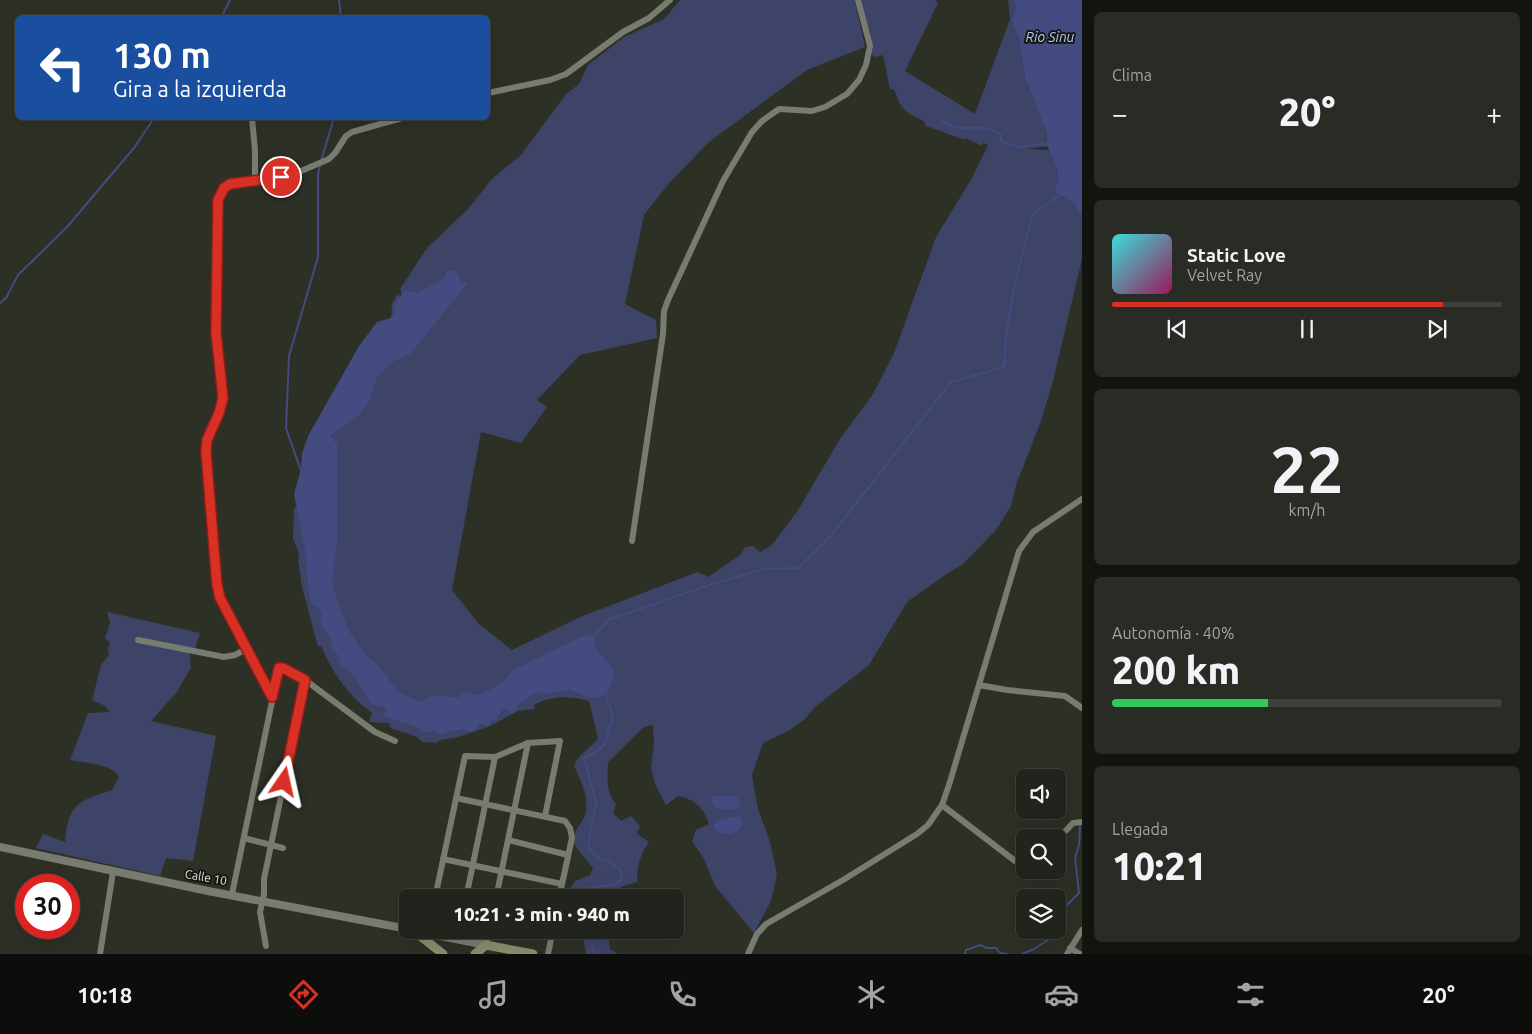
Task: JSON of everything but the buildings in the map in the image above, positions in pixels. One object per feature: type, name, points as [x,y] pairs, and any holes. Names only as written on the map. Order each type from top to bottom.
[{"type":"main road","points":[[423,939],[443,954]]},
{"type":"main road","points":[[475,954],[486,945]]},
{"type":"main road","name":"Calle 10","points":[[486,945],[533,954]]},
{"type":"street","points":[[490,93],[550,80],[566,74],[623,32],[648,18],[670,0]]},
{"type":"street","points":[[632,541],[663,334],[664,311],[668,300],[723,181],[752,132],[762,121],[779,109],[812,111],[825,107],[847,94],[859,80],[866,65],[870,46],[858,0]]},
{"type":"street","points":[[252,120],[255,180]]},
{"type":"street","points":[[272,697],[220,598],[217,585],[206,452],[207,440],[219,413],[223,398],[216,333],[218,200],[224,188],[238,182],[292,174],[328,158],[335,153],[346,136],[352,132],[395,120]]},
{"type":"street","points":[[748,954],[757,934],[766,924],[844,880],[917,834],[928,825],[942,805],[1019,551],[1033,532],[1082,500]]},
{"type":"street","points":[[138,640],[224,657],[235,655],[246,649]]},
{"type":"street","points":[[232,894],[279,668],[283,668],[305,680],[369,727],[396,741]]},
{"type":"street","points":[[266,946],[261,921],[264,879],[305,680]]},
{"type":"street","points":[[979,685],[1065,696],[1082,708]]},
{"type":"street","points":[[438,889],[465,756],[495,757],[528,743],[560,741],[545,816]]},
{"type":"street","points":[[498,889],[528,743]]},
{"type":"street","points":[[468,889],[495,757]]},
{"type":"street","points":[[456,798],[565,821],[570,828],[572,838],[561,889]]},
{"type":"street","points":[[942,805],[1016,861]]},
{"type":"street","points":[[1066,830],[1072,823],[1082,822]]},
{"type":"street","points":[[244,838],[283,848]]},
{"type":"street","points":[[508,840],[568,854]]},
{"type":"street","name":"Calle 10","points":[[0,847],[113,872],[399,928]]},
{"type":"street","points":[[443,859],[562,884]]},
{"type":"street","points":[[100,954],[113,872]]},
{"type":"street","points":[[1080,954],[1068,951],[1082,930]]},
{"type":"street","name":"Calle 10","points":[[454,939],[486,945]]},
{"type":"street","points":[[486,945],[487,939]]},
{"type":"street","points":[[548,954],[551,939]]},
{"type":"shaded area","points":[[680,0],[855,0],[865,47],[807,70],[709,142],[670,182],[644,215],[625,304],[656,320],[657,338],[580,355],[537,400],[547,407],[521,443],[481,432],[452,590],[478,623],[512,650],[580,617],[698,572],[708,577],[740,555],[745,547],[753,546],[760,552],[772,545],[798,510],[840,439],[873,394],[894,353],[936,237],[972,178],[988,145],[983,143],[982,146],[965,138],[965,140],[926,126],[924,121],[903,108],[893,89],[890,89],[883,55],[876,57],[869,54],[860,0],[935,0],[938,3],[905,71],[975,114],[1010,19],[1008,0],[1012,0],[1017,8],[1011,19],[1018,38],[1025,77],[1047,134],[1046,140],[1049,146],[1027,149],[1049,150],[1055,159],[1060,195],[1073,203],[1082,216],[1082,259],[1052,385],[1040,424],[1017,482],[1011,506],[996,530],[963,564],[907,602],[869,665],[815,707],[804,720],[788,731],[763,743],[752,775],[758,809],[770,842],[777,875],[771,901],[754,933],[715,886],[704,859],[692,841],[696,830],[709,824],[704,813],[694,802],[678,796],[666,805],[655,784],[651,768],[654,744],[653,725],[644,727],[608,762],[607,779],[610,794],[616,804],[613,813],[621,821],[631,816],[640,826],[637,834],[649,842],[643,851],[640,861],[637,882],[619,889],[569,889],[575,881],[590,875],[593,868],[578,850],[573,840],[584,818],[586,809],[584,790],[574,766],[598,738],[589,701],[568,697],[548,699],[534,705],[535,709],[518,711],[488,727],[455,738],[440,740],[436,743],[422,742],[417,737],[391,728],[388,723],[369,722],[372,713],[349,692],[330,665],[321,646],[318,647],[302,587],[298,560],[299,553],[293,539],[294,508],[303,502],[316,448],[383,323],[391,317],[392,304],[397,295],[402,296],[400,289],[427,248],[468,209],[492,179],[521,155],[566,94],[579,84],[588,65],[624,37],[664,19]]},
{"type":"shaded area","points":[[107,612],[200,633],[195,649],[190,654],[191,668],[176,693],[151,721],[216,736],[193,861],[166,858],[160,876],[36,848],[43,834],[65,842],[66,829],[72,812],[83,801],[112,790],[119,776],[104,766],[70,760],[88,713],[110,712],[105,706],[92,700],[101,665],[109,655],[108,648],[110,643],[105,638],[110,623]]},
{"type":"shaded area","points":[[584,939],[609,939],[610,949],[618,954],[586,954]]},
{"type":"water","name":"Rio Sinu","points":[[1012,0],[1082,0],[1082,216],[1073,203],[1055,192],[1057,182],[1056,166],[1048,147],[1047,134],[1025,77],[1018,38],[1011,19],[1017,8]]},
{"type":"water","points":[[446,271],[456,271],[463,283],[468,283],[410,354],[390,363],[376,379],[371,398],[360,415],[330,436],[337,444],[337,543],[332,583],[349,631],[363,652],[381,669],[398,692],[421,702],[433,695],[457,698],[467,691],[474,695],[486,692],[496,687],[513,670],[585,635],[594,636],[596,649],[614,670],[610,688],[600,696],[587,696],[570,689],[545,694],[538,692],[520,702],[516,711],[512,714],[508,709],[502,711],[497,720],[491,721],[489,725],[486,726],[482,723],[479,724],[476,730],[469,732],[465,729],[446,732],[442,735],[435,731],[425,732],[418,727],[383,716],[388,708],[371,704],[354,676],[339,664],[340,657],[331,649],[332,643],[325,629],[322,628],[322,622],[319,619],[322,615],[317,606],[312,605],[309,595],[305,549],[294,494],[301,469],[302,454],[308,436],[359,346],[377,322],[394,317],[394,307],[404,290],[418,293],[446,277]]},
{"type":"water","points":[[713,796],[737,797],[741,807],[732,810],[715,808],[710,801]]},
{"type":"water","points":[[739,816],[743,823],[736,832],[721,833],[715,830],[713,826],[716,821]]},
{"type":"waterway","points":[[222,15],[230,0]]},
{"type":"waterway","points":[[339,0],[341,15]]},
{"type":"waterway","points":[[941,119],[951,126],[988,129],[1001,135],[1001,142],[1018,147],[1043,144],[1050,146]]},
{"type":"waterway","points":[[0,303],[6,298],[18,275],[67,227],[134,148],[153,120]]},
{"type":"waterway","points":[[321,161],[333,120]]},
{"type":"waterway","points":[[301,471],[286,428],[289,356],[318,257],[318,174],[320,165]]},
{"type":"waterway","points":[[594,637],[609,619],[764,569],[798,568],[829,538],[951,382],[1004,367],[1010,308],[1033,213],[1061,195]]},
{"type":"waterway","points":[[586,889],[614,885],[622,880],[621,870],[609,861],[596,857],[588,845],[596,802],[584,758],[604,745],[613,719],[605,692]]},
{"type":"waterway","points":[[1066,906],[1079,893],[1075,858],[1079,845],[1080,825]]},
{"type":"waterway","points":[[592,939],[593,954]]},
{"type":"waterway","points":[[1022,954],[1049,939]]},
{"type":"waterway","points":[[965,954],[966,950],[981,945],[986,948],[996,948],[1000,953],[1008,954]]},
{"type":"route","points":[[281,177],[230,184],[220,193],[218,200],[216,333],[223,398],[219,413],[207,440],[206,452],[217,585],[220,598],[272,697],[276,672],[279,668],[297,674],[305,680],[284,782]]}]
